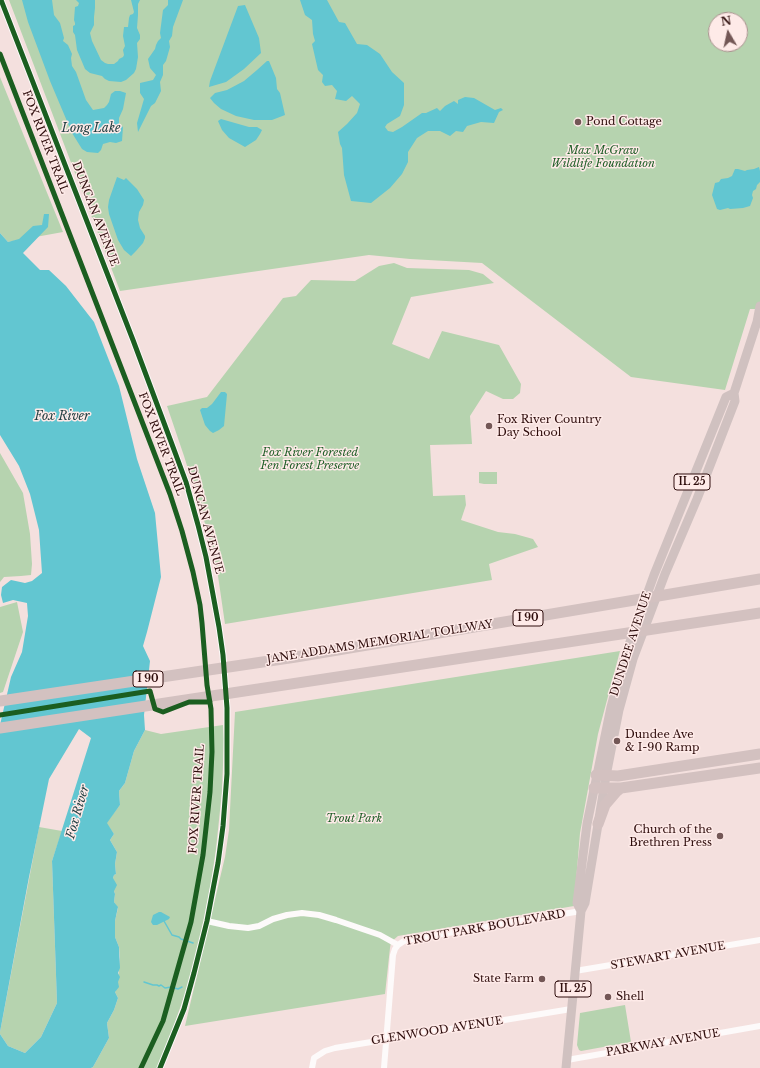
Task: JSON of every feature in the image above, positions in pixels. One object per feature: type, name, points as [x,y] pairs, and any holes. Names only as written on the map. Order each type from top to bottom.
[{"type":"highway","name":"JANE ADDAMS MEMORIAL TOLLWAY","points":[[0,701],[296,657],[760,579]]},
{"type":"highway","name":"I 90","points":[[0,728],[760,613]]},
{"type":"highway","points":[[601,776],[618,776],[760,754]]},
{"type":"highway","points":[[599,788],[621,788],[760,768]]},
{"type":"highway","points":[[598,824],[605,805],[621,788]]},
{"type":"main road","name":"IL 25","points":[[758,322],[760,306]]},
{"type":"main road","name":"DUNDEE AVENUE","points":[[629,657],[697,499],[735,402],[734,393],[758,322]]},
{"type":"main road","name":"DUNDEE AVENUE","points":[[566,1064],[581,911],[585,903],[598,824],[599,788],[619,710],[629,657],[654,575],[726,397],[734,393]]},
{"type":"main road","name":"DUNDEE AVENUE","points":[[581,911],[577,904],[586,824],[599,788]]},
{"type":"street","name":"DUNCAN AVENUE","points":[[1,0],[163,418],[186,482],[206,557],[220,634],[227,708],[227,774],[223,826],[218,863],[207,921],[184,1009],[160,1068]]},
{"type":"street","name":"TROUT PARK BOULEVARD","points":[[207,921],[229,926],[248,928],[259,926],[287,915],[302,913],[336,920],[380,936],[398,945],[404,941],[412,939],[581,911]]},
{"type":"street","name":"STEWART AVENUE","points":[[575,971],[760,940]]},
{"type":"street","points":[[384,1068],[393,955],[398,945]]},
{"type":"street","name":"GLENWOOD AVENUE","points":[[312,1068],[314,1058],[325,1051],[340,1047],[571,1009]]},
{"type":"street","name":"PARKWAY AVENUE","points":[[566,1064],[760,1026]]},
{"type":"green space","name":"Max McGraw Wildlife Foundation","points":[[9,0],[760,0],[760,309],[750,309],[725,390],[631,377],[482,263],[369,255],[120,291]]},
{"type":"green space","points":[[0,77],[63,232],[8,242],[0,233]]},
{"type":"green space","name":"Fox River Forested Fen Forest Preserve","points":[[394,263],[407,268],[469,270],[483,274],[494,283],[411,297],[392,344],[429,359],[442,331],[499,345],[521,384],[520,393],[513,399],[503,399],[486,391],[470,416],[472,444],[430,445],[433,496],[465,495],[466,505],[461,520],[498,532],[515,534],[533,539],[538,547],[489,564],[492,580],[225,624],[218,576],[207,530],[167,406],[207,397],[283,298],[296,296],[311,280],[355,281],[379,266]]},
{"type":"green space","points":[[0,453],[23,493],[30,534],[32,564],[31,575],[4,577],[0,582]]},
{"type":"green space","points":[[479,472],[497,472],[497,484],[479,483]]},
{"type":"green space","points":[[17,602],[23,632],[3,692],[0,693],[0,607]]},
{"type":"green space","name":"Trout Park","points":[[620,651],[598,734],[580,833],[574,906],[398,936],[391,942],[385,994],[185,1026],[225,857],[229,830],[235,712]]},
{"type":"green space","points":[[223,725],[224,739],[222,791],[211,883],[199,943],[186,991],[165,1051],[157,1068],[91,1068],[93,1067],[109,1038],[107,1023],[118,998],[115,992],[118,982],[120,957],[119,947],[115,937],[115,921],[118,908],[114,902],[115,894],[113,878],[116,874],[115,864],[117,852],[110,840],[114,834],[106,823],[120,805],[119,791],[125,783],[134,751],[145,730],[161,734]]},
{"type":"green space","points":[[39,827],[62,831],[52,861],[57,1003],[41,1037],[25,1053],[8,1046],[0,1032]]},
{"type":"green space","points":[[625,1005],[631,1042],[581,1051],[579,1050],[577,1045],[580,1013]]},
{"type":"water","name":"Long Lake","points":[[22,0],[52,0],[54,15],[60,23],[64,38],[63,41],[68,45],[72,54],[72,66],[76,72],[86,100],[93,110],[104,108],[109,102],[111,94],[115,91],[126,93],[123,109],[119,118],[119,125],[123,127],[122,141],[103,144],[98,153],[87,152],[82,149],[72,133],[50,81],[28,22]]},
{"type":"water","points":[[76,0],[95,0],[94,25],[90,33],[92,41],[101,60],[108,64],[114,64],[124,55],[124,27],[128,27],[130,15],[134,12],[131,0],[140,0],[138,4],[137,28],[140,39],[137,43],[138,57],[136,69],[134,73],[126,80],[121,82],[109,81],[102,76],[90,73],[85,69],[77,50],[75,35],[73,32],[73,26],[75,25],[75,7],[78,6],[79,3]]},
{"type":"water","points":[[168,0],[183,0],[173,27],[172,36],[169,41],[170,47],[166,61],[163,65],[163,75],[160,82],[161,91],[155,103],[151,106],[138,132],[137,123],[144,99],[140,93],[140,83],[153,80],[156,75],[150,68],[148,59],[161,38],[160,33],[163,10],[168,5]]},
{"type":"water","points":[[300,0],[327,0],[339,22],[345,23],[357,44],[367,45],[380,54],[392,72],[404,83],[404,105],[400,116],[387,124],[385,127],[388,131],[393,132],[422,113],[426,113],[437,108],[440,111],[454,101],[458,104],[458,100],[465,97],[474,98],[495,110],[501,108],[503,110],[499,112],[494,123],[481,122],[467,126],[463,132],[456,131],[450,136],[440,131],[428,131],[417,138],[408,152],[408,162],[402,174],[390,188],[371,203],[351,201],[344,175],[342,148],[338,132],[357,113],[360,104],[352,96],[346,101],[335,99],[337,91],[332,85],[325,86],[322,82],[323,75],[318,70],[312,44],[315,41],[312,20],[305,15]]},
{"type":"water","points":[[245,5],[259,38],[261,53],[244,69],[226,82],[209,87],[238,6]]},
{"type":"water","points":[[267,61],[269,61],[276,78],[277,89],[280,93],[285,115],[272,120],[254,120],[236,116],[221,109],[210,98],[215,93],[227,90],[244,81]]},
{"type":"water","points":[[221,119],[249,127],[257,127],[262,130],[256,140],[245,147],[229,138],[222,130],[218,121]]},
{"type":"water","points":[[759,167],[760,182],[753,191],[753,198],[750,206],[743,208],[717,209],[712,195],[715,183],[719,182],[721,179],[732,176],[735,169],[745,171]]},
{"type":"water","points":[[117,177],[124,180],[126,178],[137,189],[144,200],[139,212],[138,220],[145,238],[143,243],[131,256],[124,250],[118,240],[109,214],[109,200]]},
{"type":"water","name":"Fox River","points":[[44,214],[49,214],[48,227],[23,253],[40,270],[49,270],[66,286],[94,322],[119,386],[137,459],[155,513],[161,577],[143,646],[150,661],[144,715],[145,730],[134,751],[125,783],[119,791],[120,805],[107,823],[114,834],[110,840],[117,852],[115,864],[116,874],[113,878],[117,885],[114,891],[114,902],[118,907],[115,921],[115,937],[119,947],[120,968],[118,973],[120,977],[118,982],[119,987],[115,992],[118,998],[107,1023],[109,1038],[93,1067],[91,1068],[0,1068],[0,1034],[8,1046],[25,1053],[41,1037],[57,1003],[52,861],[91,738],[79,729],[49,779],[0,1032],[0,725],[11,677],[22,652],[28,616],[27,603],[13,600],[3,603],[1,595],[2,587],[11,580],[25,583],[32,581],[42,573],[39,530],[30,494],[19,466],[0,435],[0,233],[8,242],[19,239],[33,226],[42,225]]},
{"type":"water","points":[[221,392],[225,392],[227,394],[224,426],[213,433],[205,425],[200,410],[202,408],[207,408],[212,404]]},
{"type":"water","points":[[159,912],[170,917],[157,925],[153,925],[151,922],[153,915]]},
{"type":"waterway","points":[[164,921],[172,935],[193,943]]},
{"type":"waterway","points":[[144,982],[153,985],[161,985],[165,988],[171,987],[178,989],[182,987]]},
{"type":"cycle path","name":"FOX RIVER TRAIL","points":[[1,0],[133,340],[186,482],[206,557],[219,627],[223,655],[227,708],[227,774],[223,826],[218,863],[207,921],[194,973],[184,1009],[160,1068]]},
{"type":"cycle path","name":"FOX RIVER TRAIL","points":[[0,54],[170,494],[182,531],[200,605],[207,685],[211,709],[212,752],[210,792],[203,855],[191,922],[163,1021],[141,1068]]},
{"type":"cycle path","points":[[0,715],[150,691],[155,709],[163,712],[189,702],[210,702]]},
{"type":"place","name":"Pond Cottage","points":[[578,122]]},
{"type":"place","name":"Fox River Country Day School","points":[[489,426]]},
{"type":"place","name":"Dundee Ave & I-90 Ramp","points":[[617,741]]},
{"type":"place","name":"Church of the Brethren Press","points":[[720,836]]},
{"type":"place","name":"State Farm","points":[[542,979]]},
{"type":"place","name":"Shell","points":[[608,997]]}]
